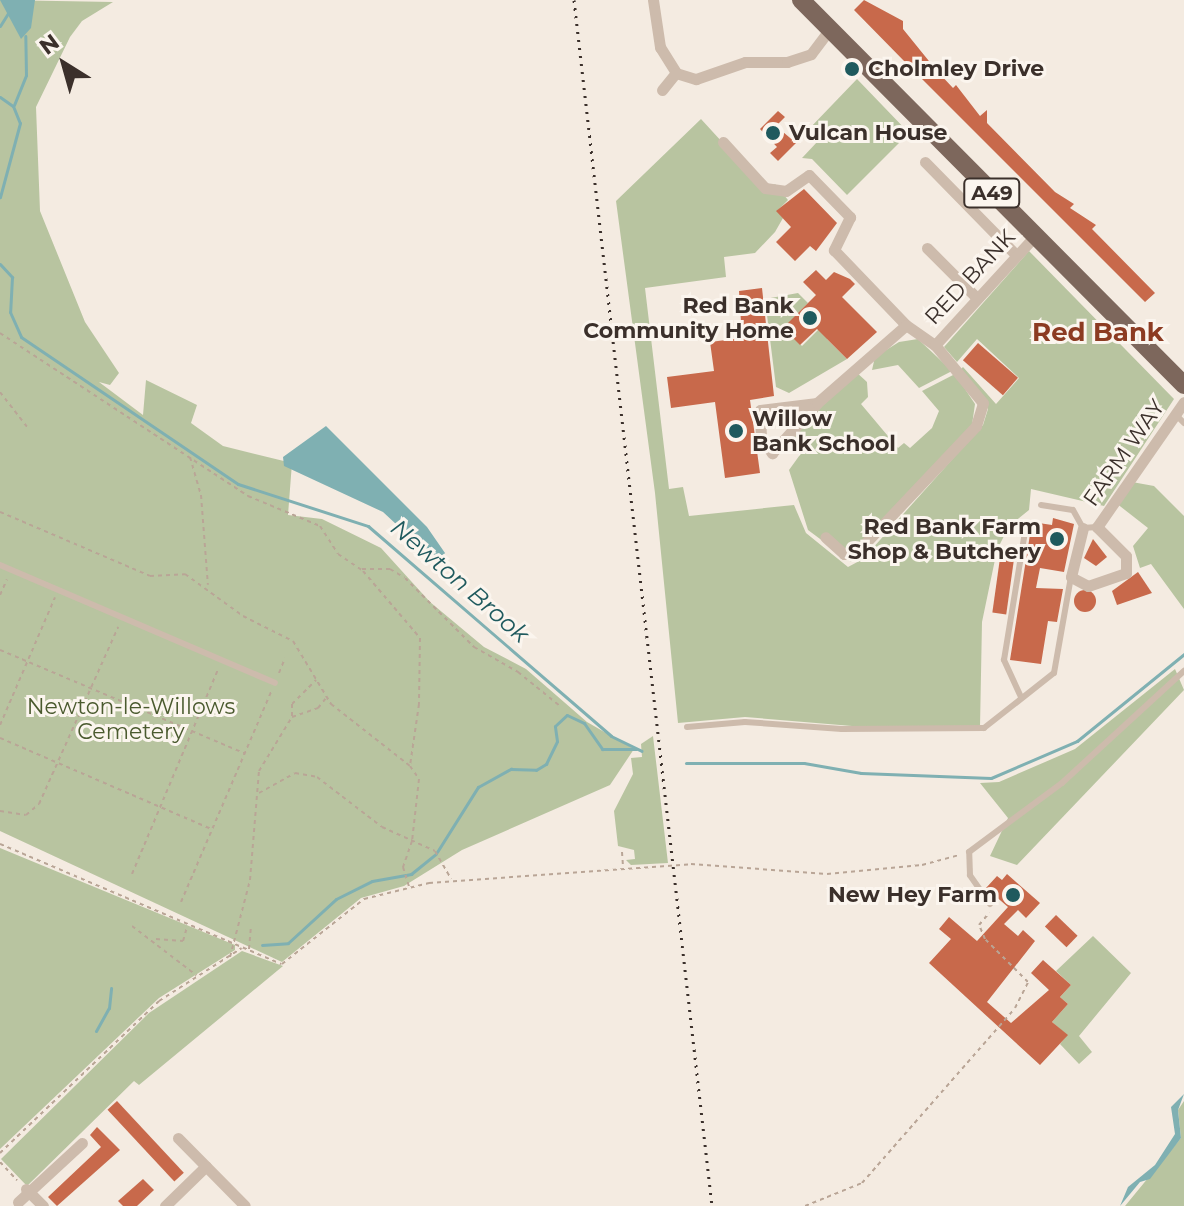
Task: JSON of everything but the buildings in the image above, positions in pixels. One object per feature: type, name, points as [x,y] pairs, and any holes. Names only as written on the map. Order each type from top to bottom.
[{"type":"main road","name":"A49","points":[[801,0],[1184,385]]},
{"type":"street","points":[[653,0],[660,47],[676,73],[696,79],[745,62],[787,62],[811,54],[830,29]]},
{"type":"street","points":[[662,90],[676,73]]},
{"type":"street","points":[[723,142],[765,188],[786,191],[809,175],[850,217],[834,250],[906,325],[935,345],[983,403],[976,426],[855,554],[844,554],[825,537]]},
{"type":"street","points":[[925,162],[1016,255]]},
{"type":"street","name":"RED BANK","points":[[935,345],[1035,236]]},
{"type":"street","points":[[927,248],[976,297]]},
{"type":"street","points":[[817,403],[806,400],[760,410],[761,438],[772,453],[817,403],[906,325]]},
{"type":"street","name":"FARM WAY","points":[[1083,528],[1071,577],[1088,586],[1126,573],[1126,556],[1097,527],[1180,419],[1184,402]]},
{"type":"street","points":[[178,1138],[245,1206]]},
{"type":"street","points":[[18,1202],[82,1143]]},
{"type":"street","points":[[165,1206],[206,1166]]},
{"type":"street","points":[[28,1190],[43,1206]]},
{"type":"lane","name":"FARM WAY","points":[[1041,505],[1073,510],[1083,528],[1097,527]]},
{"type":"lane","points":[[1021,697],[1004,660],[1026,525]]},
{"type":"lane","points":[[0,565],[275,683]]},
{"type":"lane","points":[[687,727],[745,722],[970,731],[989,725],[1054,673],[1071,577]]},
{"type":"lane","points":[[990,904],[970,875],[969,852],[1062,783],[1184,671]]},
{"type":"path","points":[[0,333],[248,496],[320,526],[338,554],[361,569],[420,638],[419,704],[410,766]]},
{"type":"path","points":[[0,392],[28,428]]},
{"type":"path","points":[[190,457],[201,495],[207,586]]},
{"type":"path","points":[[0,512],[104,560],[150,576],[185,574],[207,586],[243,616],[293,641],[327,697],[375,743],[410,766],[421,785],[412,814],[412,841],[403,867],[409,887]]},
{"type":"path","points":[[361,569],[390,569],[405,578],[474,647],[518,672],[560,706]]},
{"type":"path","points":[[0,574],[8,582],[0,593]]},
{"type":"path","points":[[0,725],[58,590]]},
{"type":"path","points":[[0,811],[17,816],[35,809],[123,617]]},
{"type":"path","points":[[0,650],[245,753]]},
{"type":"path","points":[[181,902],[285,658]]},
{"type":"path","points":[[132,874],[221,660]]},
{"type":"path","points":[[230,957],[231,941],[250,880],[259,771],[292,717],[292,704],[316,680]]},
{"type":"path","points":[[292,717],[318,708],[327,697]]},
{"type":"path","points":[[0,738],[212,829]]},
{"type":"path","points":[[259,793],[285,777],[306,773],[382,827],[442,858],[451,880]]},
{"type":"path","points":[[0,844],[282,964],[358,903],[409,887],[451,880],[712,865],[827,874],[922,865],[969,852]]},
{"type":"path","points":[[622,852],[623,868]]},
{"type":"path","points":[[805,1206],[862,1183],[1015,1008],[1028,982],[985,939],[979,925],[993,909],[990,904]]},
{"type":"path","points":[[155,939],[183,941],[188,924]]},
{"type":"path","points":[[132,926],[155,939],[197,976]]},
{"type":"path","points":[[249,950],[251,927]]},
{"type":"path","points":[[0,1153],[151,1008],[242,948]]},
{"type":"path","points":[[0,1162],[28,1190]]},
{"type":"green space","name":"Newton-le-Willows Cemetery","points":[[0,0],[113,2],[82,21],[70,37],[36,107],[40,211],[85,322],[119,373],[110,385],[99,382],[143,415],[146,380],[197,405],[191,423],[223,446],[292,463],[288,515],[322,519],[381,548],[430,602],[484,647],[526,669],[587,722],[634,749],[610,785],[462,850],[404,886],[361,898],[282,962],[0,831]]},
{"type":"green space","points":[[857,79],[909,133],[847,195],[812,159],[802,158],[818,141],[808,130]]},
{"type":"green space","points":[[701,119],[767,191],[775,184],[788,200],[777,211],[783,218],[775,232],[755,253],[724,257],[726,277],[645,288],[669,489],[683,487],[689,516],[794,505],[806,533],[848,567],[863,559],[983,425],[988,409],[960,370],[963,367],[996,404],[1019,378],[977,339],[957,362],[944,347],[1029,251],[1174,399],[1104,506],[1031,489],[1029,510],[1009,526],[997,550],[982,622],[980,727],[852,726],[745,717],[678,723],[655,493],[616,201]]},
{"type":"green space","points":[[798,293],[808,303],[784,328],[802,346],[825,323],[827,339],[847,359],[789,393],[776,387],[765,299]]},
{"type":"green space","points":[[918,339],[952,371],[919,388],[898,365],[872,370],[875,357],[899,342]]},
{"type":"green space","points":[[855,371],[867,382],[868,397],[861,404],[898,448],[904,443],[910,448],[932,428],[939,411],[922,391],[955,374],[975,404],[972,425],[939,471],[851,562],[808,530],[789,470],[802,452],[793,444],[796,434]]},
{"type":"green space","points":[[1132,482],[1154,486],[1184,516],[1184,609],[1151,564],[1140,568],[1133,546],[1148,528],[1116,503]]},
{"type":"green space","points":[[1175,669],[1184,690],[1017,865],[990,856],[1008,818],[980,783],[999,782],[1075,749]]},
{"type":"green space","points":[[653,736],[668,863],[631,865],[626,860],[635,859],[634,850],[618,846],[614,811],[633,774],[631,758],[642,757],[641,744]]},
{"type":"green space","points":[[0,848],[235,945],[235,950],[159,998],[0,1149]]},
{"type":"green space","points":[[1093,936],[1131,973],[1079,1036],[1092,1052],[1079,1064],[1060,1044],[1067,1035],[1052,1022],[1068,1004],[1060,997],[1071,985],[1056,971]]},
{"type":"green space","points":[[242,951],[283,966],[139,1085],[134,1081],[27,1186],[1,1159],[149,1013]]},
{"type":"green space","points":[[1184,1101],[1184,1206],[1125,1206],[1181,1138],[1178,1110]]},
{"type":"water","points":[[0,0],[35,0],[31,28],[21,39]]},
{"type":"water","points":[[326,426],[427,527],[445,553],[438,563],[383,512],[284,466],[283,457]]},
{"type":"water","points":[[1184,1094],[1178,1110],[1181,1138],[1150,1179],[1140,1182],[1120,1206],[1128,1187],[1155,1165],[1175,1134],[1171,1107]]},
{"type":"waterway","points":[[0,26],[8,13]]},
{"type":"waterway","points":[[14,105],[26,75],[25,36]]},
{"type":"waterway","name":"Newton Brook","points":[[0,97],[13,106],[20,123],[0,197]]},
{"type":"waterway","name":"Newton Brook","points":[[0,264],[12,277],[10,312],[21,337],[238,484],[368,526],[611,736],[642,751]]},
{"type":"waterway","name":"Newton Brook","points":[[686,763],[804,763],[861,773],[991,778],[1077,741],[1184,654]]},
{"type":"waterway","points":[[437,852],[478,787],[511,769],[536,770],[546,764],[557,741],[555,726],[567,715],[584,723],[602,749],[636,749]]},
{"type":"waterway","points":[[262,945],[288,943],[336,899],[372,881],[411,874],[436,854]]},
{"type":"waterway","points":[[96,1031],[109,1008],[111,988]]},
{"type":"railway","points":[[574,0],[712,1206]]},
{"type":"place","name":"Cholmley Drive","points":[[852,69]]},
{"type":"place","name":"Vulcan House","points":[[773,133]]},
{"type":"place","name":"Red Bank Community Home","points":[[810,318]]},
{"type":"place","name":"Willow Bank School","points":[[736,431]]},
{"type":"place","name":"Red Bank Farm Shop & Butchery","points":[[1057,539]]},
{"type":"place","name":"New Hey Farm","points":[[1013,895]]},
{"type":"district","name":"Red Bank","points":[[1098,333]]}]
